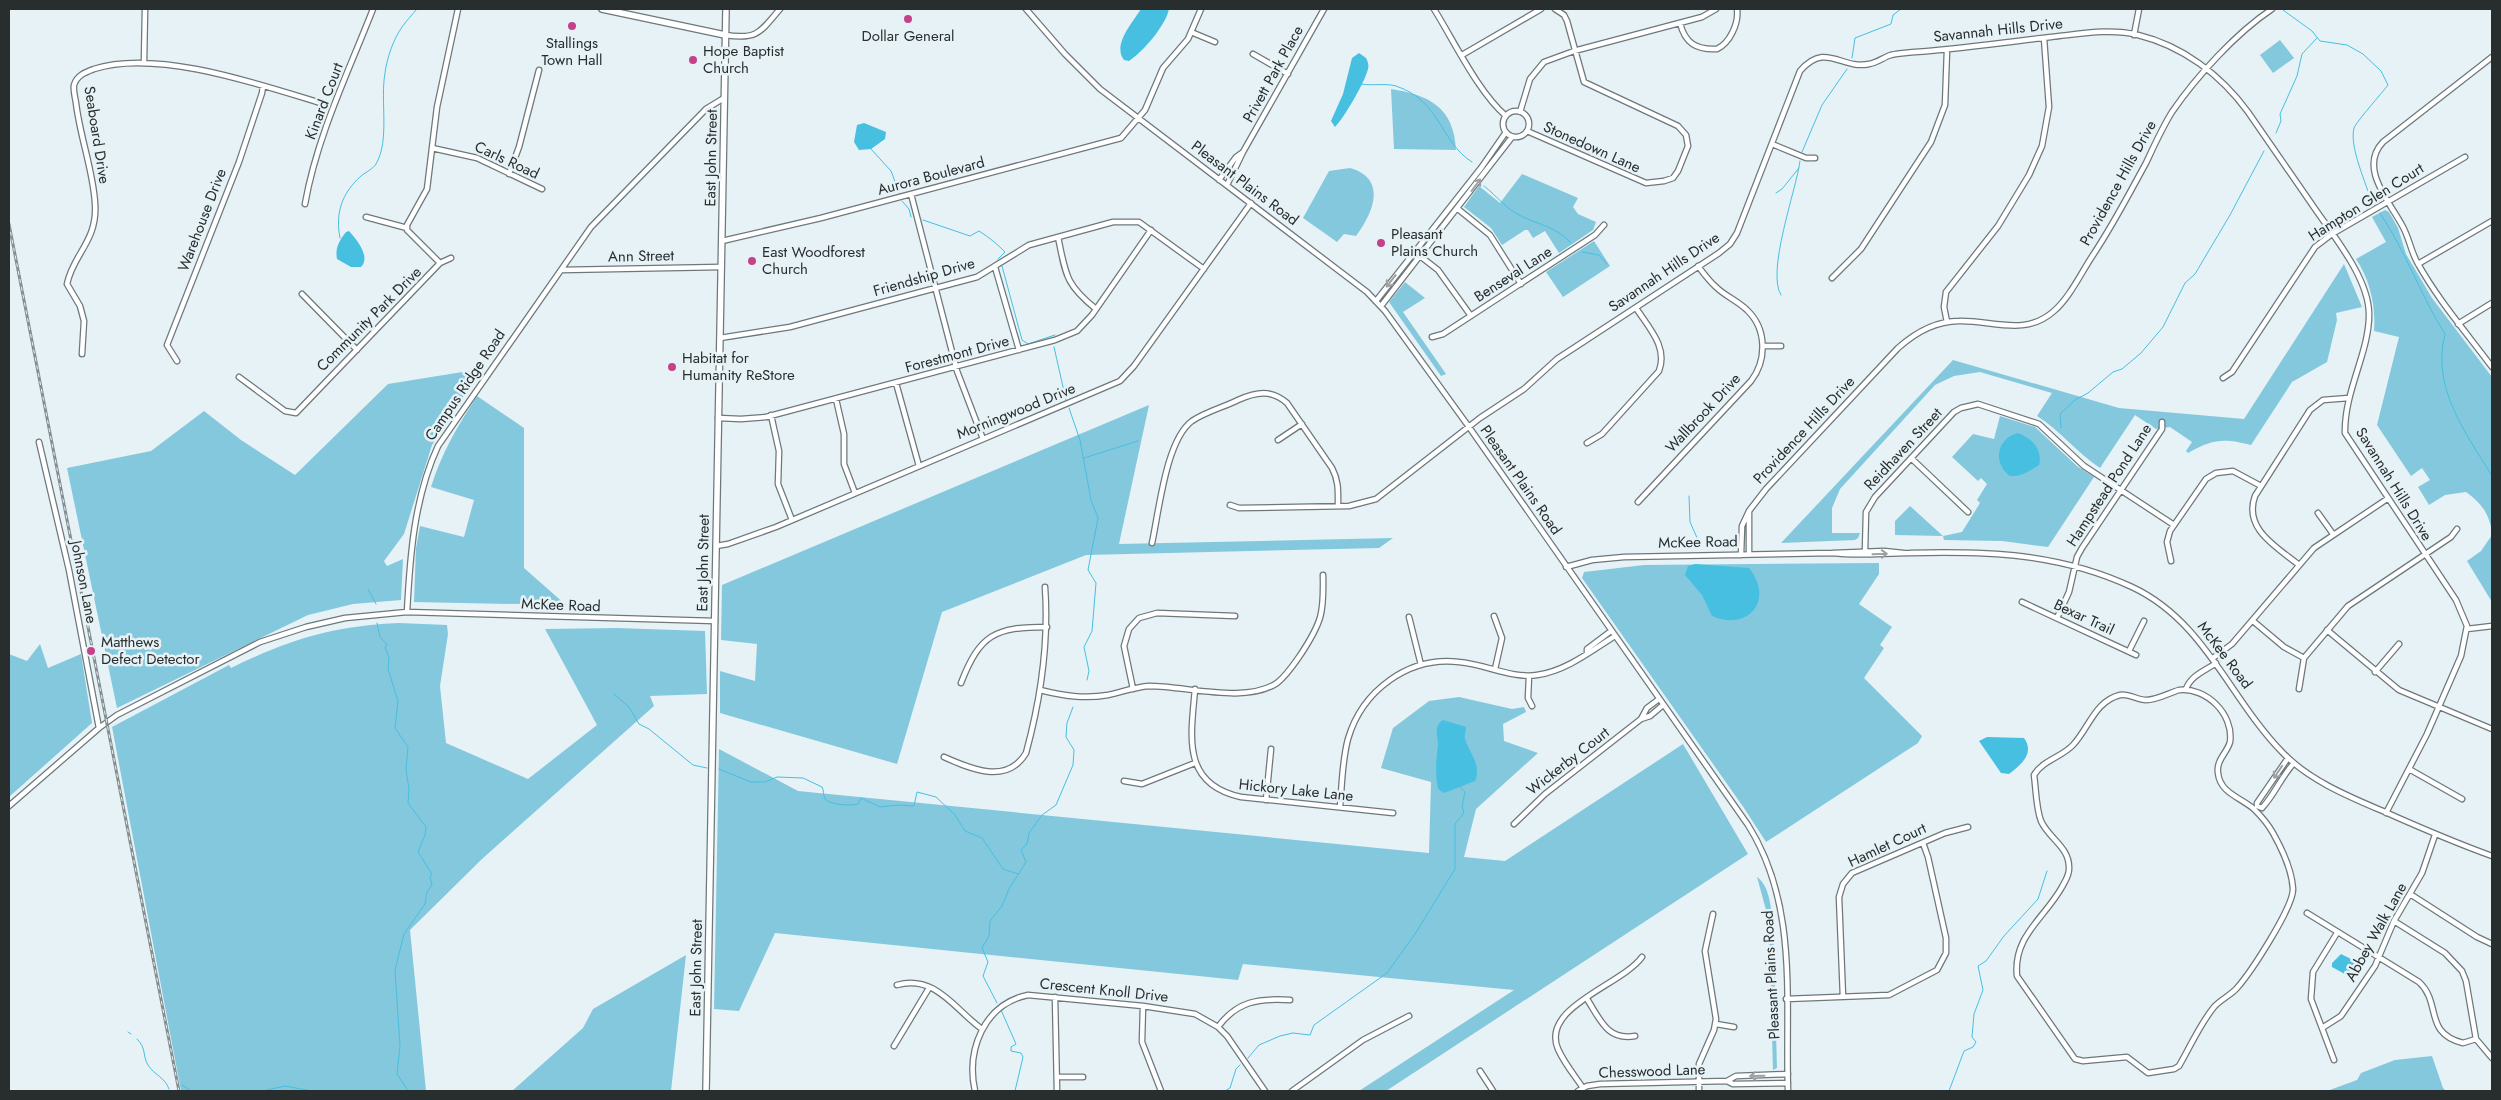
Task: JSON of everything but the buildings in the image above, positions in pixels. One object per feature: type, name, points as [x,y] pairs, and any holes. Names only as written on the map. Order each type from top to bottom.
[{"type":"main road","points":[[602,9],[725,34]]},
{"type":"main road","name":"East John Street","points":[[706,1091],[726,9]]},
{"type":"street","points":[[144,62],[145,9]]},
{"type":"street","name":"Kinard Court","points":[[305,204],[309,182],[325,128],[373,9]]},
{"type":"street","points":[[366,217],[407,228],[427,189],[437,107],[458,9]]},
{"type":"street","points":[[725,34],[741,37],[757,34],[780,9]]},
{"type":"street","name":"Pleasant Plains Road","points":[[1026,9],[1086,76],[1138,119],[1227,185],[1376,301],[1469,426],[1748,825],[1768,862],[1778,891],[1783,920],[1788,1091]]},
{"type":"street","name":"Aurora Boulevard","points":[[722,241],[749,236],[1121,138],[1145,110],[1163,68],[1188,39],[1201,9]]},
{"type":"street","name":"Privett Park Place","points":[[1227,185],[1324,9]]},
{"type":"street","points":[[1434,9],[1498,109],[1506,116]]},
{"type":"street","points":[[1462,55],[1541,9]]},
{"type":"street","name":"Stonedown Lane","points":[[1527,132],[1646,183],[1673,178],[1678,172],[1688,146],[1683,130],[1588,86],[1581,77],[1567,21],[1564,15],[1555,9]]},
{"type":"street","points":[[1520,112],[1526,88],[1537,69],[1544,62],[1574,51],[1702,17],[1716,9]]},
{"type":"street","points":[[1680,23],[1687,41],[1717,49],[1728,41],[1738,18],[1737,9]]},
{"type":"street","points":[[2134,35],[2139,9]]},
{"type":"street","name":"Providence Hills Drive","points":[[1741,554],[1742,526],[1749,511],[1766,489],[1898,348],[1915,334],[1946,322],[1964,321],[2010,327],[2023,326],[2054,311],[2112,226],[2171,114],[2208,69],[2248,27],[2272,9]]},
{"type":"street","points":[[1191,32],[1215,42]]},
{"type":"street","name":"Savannah Hills Drive","points":[[1230,504],[1239,508],[1338,506],[1361,504],[1376,499],[1469,426],[1524,389],[1557,359],[1727,247],[1732,240],[1772,144],[1800,71],[1816,58],[1828,56],[1856,64],[1868,64],[1891,55],[2044,38],[2108,32],[2134,35],[2181,52],[2208,69],[2241,101],[2332,234],[2355,270],[2367,296],[2369,314],[2367,331],[2345,416],[2346,432],[2387,499],[2456,600],[2464,615],[2466,629],[2461,656],[2409,769],[2386,813]]},
{"type":"street","points":[[1946,322],[1944,307],[1946,292],[1998,226],[2029,176],[2042,146],[2050,107],[2044,38]]},
{"type":"street","points":[[1832,278],[1861,249],[1931,142],[1945,105],[1947,50]]},
{"type":"street","points":[[1253,54],[1288,74]]},
{"type":"street","points":[[2492,57],[2378,147],[2372,168],[2405,231],[2418,264],[2458,324],[2492,367]]},
{"type":"street","name":"Seaboard Drive","points":[[82,354],[84,321],[80,306],[67,284],[68,276],[91,234],[95,204],[73,87],[77,79],[84,73],[102,67],[144,62],[263,86],[327,105]]},
{"type":"street","points":[[509,174],[519,147],[539,70]]},
{"type":"street","name":"Warehouse Drive","points":[[177,361],[167,345],[239,162],[263,86]]},
{"type":"street","name":"Campus Ridge Road","points":[[407,612],[414,527],[426,478],[438,446],[591,227],[706,109],[724,98]]},
{"type":"street","points":[[1512,112],[1520,112],[1528,120],[1527,132],[1521,137],[1512,137],[1506,132],[1503,124],[1506,116],[1512,112]]},
{"type":"street","points":[[1376,301],[1482,168],[1506,132]]},
{"type":"street","points":[[1381,306],[1512,137]]},
{"type":"street","points":[[1772,144],[1806,158],[1815,158]]},
{"type":"street","name":"Carls Road","points":[[432,148],[477,158],[542,190]]},
{"type":"street","name":"Privett Park Place","points":[[1219,180],[1236,157],[1244,152]]},
{"type":"street","name":"Hampton Glen Court","points":[[2223,378],[2232,372],[2310,252],[2332,234],[2465,157]]},
{"type":"street","points":[[911,194],[956,367],[983,439]]},
{"type":"street","name":"Morningwood Drive","points":[[716,546],[748,538],[792,520],[1108,387],[1124,378],[1250,203]]},
{"type":"street","points":[[1458,209],[1490,235],[1521,284]]},
{"type":"street","name":"Friendship Drive","points":[[720,338],[790,327],[977,277],[1029,245],[1125,220],[1139,222],[1204,269]]},
{"type":"street","points":[[2418,264],[2492,221]]},
{"type":"street","name":"Benseval Lane","points":[[1432,337],[1443,334],[1521,284],[1595,235],[1604,225]]},
{"type":"street","name":"Community Park Drive","points":[[240,377],[285,411],[296,413],[440,263],[407,228]]},
{"type":"street","name":"Forestmont Drive","points":[[718,418],[741,419],[771,415],[1020,350],[1072,334],[1084,326],[1151,230]]},
{"type":"street","points":[[1058,237],[1071,284],[1078,294],[1096,309]]},
{"type":"street","points":[[1420,256],[1438,270],[1471,316]]},
{"type":"street","points":[[440,263],[451,258]]},
{"type":"street","name":"Ann Street","points":[[561,270],[721,266]]},
{"type":"street","points":[[1698,266],[1715,287],[1744,306],[1752,315],[1760,330],[1763,346],[1780,346]]},
{"type":"street","points":[[995,267],[1020,350]]},
{"type":"street","points":[[302,294],[357,350]]},
{"type":"street","points":[[2458,324],[2492,303]]},
{"type":"street","points":[[1587,443],[1602,434],[1659,371],[1662,358],[1658,342],[1636,308]]},
{"type":"street","name":"Wallbrook Drive","points":[[1638,502],[1751,381],[1758,368],[1763,346]]},
{"type":"street","points":[[896,383],[919,466]]},
{"type":"street","points":[[1152,543],[1172,451],[1182,431],[1193,420],[1250,395],[1268,392],[1279,396],[1287,403],[1337,476],[1338,506]]},
{"type":"street","points":[[2298,565],[2260,532],[2254,524],[2252,505],[2261,486],[2310,410],[2323,400],[2349,398]]},
{"type":"street","points":[[836,399],[844,434],[844,464],[855,493]]},
{"type":"street","name":"Reidhaven Street","points":[[1865,551],[1865,518],[1868,505],[1954,412],[1961,408],[1978,404],[2039,424],[2084,466],[2174,525]]},
{"type":"street","points":[[771,415],[779,451],[778,484],[792,520]]},
{"type":"street","name":"Hampstead Pond Lane","points":[[2057,618],[2069,592],[2075,566],[2082,548],[2162,429],[2162,422]]},
{"type":"street","points":[[1278,440],[1302,424]]},
{"type":"street","name":"Johnson Lane","points":[[39,442],[69,570],[99,728]]},
{"type":"street","points":[[1911,458],[1968,512]]},
{"type":"street","points":[[2171,561],[2167,542],[2174,525],[2206,479],[2216,473],[2233,471],[2261,486]]},
{"type":"street","points":[[2186,689],[2188,682],[2215,660],[2253,621],[2314,548],[2387,499]]},
{"type":"street","points":[[1749,511],[1749,554]]},
{"type":"street","points":[[2318,512],[2333,534]]},
{"type":"street","points":[[2299,688],[2304,658],[2348,606],[2451,537],[2457,529]]},
{"type":"street","name":"McKee Road","points":[[1833,553],[1865,551],[1903,553]]},
{"type":"street","name":"McKee Road","points":[[1566,567],[1592,560],[1624,556],[1990,552],[2035,557],[2075,566],[2132,587],[2161,603],[2190,629],[2215,660],[2265,732],[2294,763],[2331,786],[2386,813],[2434,835],[2492,856]]},
{"type":"street","points":[[1040,690],[1082,698],[1156,686],[1232,693],[1254,692],[1282,679],[1293,666],[1318,627],[1323,604],[1323,575]]},
{"type":"street","points":[[944,757],[975,770],[1000,772],[1017,765],[1026,753],[1040,690],[1047,628],[1046,586]]},
{"type":"street","name":"Bexar Trail","points":[[2022,602],[2136,655]]},
{"type":"street","points":[[9,806],[99,728],[137,704],[260,642],[345,618],[407,612]]},
{"type":"street","name":"McKee Road","points":[[407,612],[715,622]]},
{"type":"street","points":[[1133,689],[1124,646],[1129,630],[1139,618],[1157,613],[1235,616]]},
{"type":"street","points":[[1494,616],[1502,638],[1495,669]]},
{"type":"street","points":[[1408,617],[1421,665]]},
{"type":"street","points":[[2129,652],[2144,621]]},
{"type":"street","points":[[2253,621],[2284,647],[2304,658]]},
{"type":"street","points":[[2466,629],[2492,626]]},
{"type":"street","points":[[961,683],[970,658],[979,646],[992,636],[1006,629],[1047,628]]},
{"type":"street","points":[[2327,630],[2375,672],[2399,690],[2439,705],[2492,729]]},
{"type":"street","points":[[1586,654],[1587,649],[1611,631]]},
{"type":"street","points":[[1340,807],[1348,741],[1359,713],[1385,683],[1403,672],[1421,665],[1459,662],[1529,676],[1558,670],[1615,636]]},
{"type":"street","points":[[2375,672],[2399,644]]},
{"type":"street","points":[[1529,676],[1528,698],[1532,706]]},
{"type":"street","name":"Hickory Lake Lane","points":[[1195,689],[1191,738],[1195,763],[1204,777],[1218,790],[1235,796],[1393,813]]},
{"type":"street","points":[[2186,689],[2196,690],[2209,696],[2222,712],[2230,731],[2229,744],[2219,761],[2220,782],[2224,789],[2256,808],[2269,825],[2291,877],[2293,891],[2287,911],[2237,988],[2214,1006],[2179,1066],[2174,1069],[2148,1073],[2127,1057],[2083,1061],[2075,1059],[2017,976],[2016,961],[2023,939],[2057,896],[2068,876],[2069,868],[2065,850],[2041,820],[2034,775],[2043,765],[2072,746],[2106,702],[2122,694],[2145,700],[2186,689]]},
{"type":"street","name":"Wickerby Court","points":[[1641,719],[1647,708],[1659,699]]},
{"type":"street","name":"Wickerby Court","points":[[1514,824],[1544,794],[1641,719],[1650,716],[1663,705]]},
{"type":"street","points":[[1266,800],[1271,749]]},
{"type":"street","points":[[2256,808],[2257,803],[2288,758]]},
{"type":"street","points":[[1124,781],[1142,784],[1195,763]]},
{"type":"street","points":[[2256,808],[2262,808],[2294,763]]},
{"type":"street","points":[[2409,769],[2462,799]]},
{"type":"street","points":[[2270,786],[2275,791]]},
{"type":"street","name":"Hamlet Court","points":[[1842,997],[1839,896],[1843,884],[1852,873],[1945,833],[1968,827]]},
{"type":"street","name":"Abbey Walk Lane","points":[[2322,1028],[2342,1016],[2375,966],[2377,957],[2394,922],[2422,874],[2434,835]]},
{"type":"street","points":[[1786,1000],[1884,996],[1895,993],[1937,970],[1944,959],[1947,948],[1946,938],[1928,857],[1923,843]]},
{"type":"street","points":[[2410,894],[2492,944]]},
{"type":"street","points":[[2307,913],[2426,988],[2436,1023],[2446,1036],[2463,1043],[2476,1039]]},
{"type":"street","points":[[1699,1091],[1700,1060],[1716,1024],[1705,950],[1712,914]]},
{"type":"street","points":[[2394,922],[2445,954],[2462,971],[2466,981],[2476,1039],[2492,1058]]},
{"type":"street","points":[[2334,1060],[2311,999],[2314,972],[2337,933]]},
{"type":"street","points":[[1580,1090],[1560,1053],[1555,1039],[1557,1026],[1564,1015],[1630,970],[1642,957]]},
{"type":"street","points":[[897,985],[910,984],[929,988],[952,1000],[982,1029]]},
{"type":"street","points":[[894,1046],[929,988]]},
{"type":"street","name":"Crescent Knoll Drive","points":[[975,1091],[973,1060],[982,1029],[996,1009],[1012,999],[1028,995],[1143,1006],[1188,1012],[1202,1017],[1218,1027],[1234,1045],[1265,1091]]},
{"type":"street","points":[[1055,997],[1057,1091]]},
{"type":"street","points":[[1218,1027],[1229,1014],[1244,1004],[1266,999],[1290,1000]]},
{"type":"street","points":[[1587,999],[1610,1033],[1620,1038],[1635,1036]]},
{"type":"street","points":[[1143,1006],[1142,1042],[1161,1091]]},
{"type":"street","points":[[1292,1091],[1363,1040],[1409,1016]]},
{"type":"street","points":[[1716,1024],[1734,1027]]},
{"type":"street","points":[[1480,1071],[1493,1091]]},
{"type":"street","name":"Chesswood Lane","points":[[1727,1081],[1736,1076],[1788,1074]]},
{"type":"street","points":[[1057,1077],[1083,1077]]},
{"type":"street","name":"Chesswood Lane","points":[[1580,1090],[1593,1085],[1699,1081],[1727,1081],[1733,1084],[1788,1082]]},
{"type":"street","points":[[1621,1084],[1621,1091]]},
{"type":"shaded area","points":[[1141,9],[1169,9],[1159,30],[1147,45],[1129,61],[1124,60],[1120,48],[1122,41]]},
{"type":"shaded area","points":[[2280,40],[2294,58],[2273,73],[2260,55]]},
{"type":"shaded area","points":[[1359,53],[1366,58],[1368,69],[1354,100],[1335,127],[1331,121],[1343,94],[1352,58]]},
{"type":"shaded area","points":[[1391,89],[1417,95],[1428,100],[1445,113],[1454,135],[1456,150],[1394,149]]},
{"type":"shaded area","points":[[864,123],[886,132],[885,139],[871,149],[859,150],[854,142],[857,125]]},
{"type":"shaded area","points":[[1350,168],[1362,173],[1369,180],[1373,188],[1374,198],[1368,217],[1356,236],[1344,234],[1337,242],[1303,218],[1329,171]]},
{"type":"shaded area","points":[[1522,174],[1578,198],[1573,207],[1578,214],[1596,222],[1593,230],[1559,253],[1545,231],[1533,238],[1528,230],[1525,230],[1502,245],[1491,228],[1464,207],[1479,186],[1500,203]]},
{"type":"shaded area","points":[[2385,210],[2389,212],[2398,228],[2406,254],[2432,298],[2492,377],[2492,531],[2484,509],[2466,492],[2445,495],[2429,505],[2418,487],[2430,480],[2422,468],[2411,476],[2377,425],[2399,337],[2374,331],[2374,312],[2371,294],[2365,276],[2356,259],[2386,242],[2372,217]]},
{"type":"shaded area","points":[[349,231],[364,254],[364,263],[361,267],[351,267],[337,259],[338,245],[341,238]]},
{"type":"shaded area","points":[[1594,241],[1610,266],[1563,297],[1546,272]]},
{"type":"shaded area","points":[[2344,264],[2362,307],[2336,313],[2337,320],[2327,362],[2292,382],[2251,445],[2233,441],[2218,441],[2188,453],[2186,451],[2192,442],[2170,427],[2156,429],[2135,415],[2100,468],[2037,416],[2052,393],[1980,372],[1954,376],[1935,385],[1840,489],[1832,508],[1832,533],[1860,533],[1858,538],[1855,540],[1781,543],[1953,360],[2119,408],[2244,419]]},
{"type":"shaded area","points":[[1405,282],[1425,298],[1403,312],[1446,374],[1441,376],[1389,302]]},
{"type":"shaded area","points":[[481,369],[432,445],[404,534],[384,561],[387,566],[403,559],[401,600],[353,604],[308,615],[117,708],[67,468],[151,451],[204,411],[241,440],[295,475],[388,384]]},
{"type":"shaded area","points":[[477,396],[524,428],[524,568],[566,605],[414,602],[416,548],[420,526],[464,537],[474,500],[431,487],[440,462],[451,440]]},
{"type":"shaded area","points":[[1149,405],[1119,544],[1393,538],[1379,548],[1086,555],[942,612],[897,764],[720,713],[720,671],[755,681],[757,644],[721,640],[722,585]]},
{"type":"shaded area","points":[[2000,416],[2035,427],[2077,466],[2094,477],[2048,547],[2002,541],[1944,540],[1943,536],[1962,532],[1980,503],[1977,500],[1987,484],[1981,478],[1978,481],[1952,457],[1973,434],[1994,439]]},
{"type":"shaded area","points":[[2018,433],[2032,441],[2038,450],[2040,460],[2039,465],[2022,475],[2010,476],[2004,471],[1999,458],[1999,452],[2005,440]]},
{"type":"shaded area","points":[[1910,506],[1943,536],[1895,535],[1895,521]]},
{"type":"shaded area","points":[[2492,535],[2492,602],[2467,561],[2481,551]]},
{"type":"shaded area","points":[[1879,563],[1879,574],[1859,604],[1892,627],[1880,645],[1884,648],[1864,678],[1922,736],[1918,743],[1766,842],[1582,578],[1584,572],[1644,565]]},
{"type":"shaded area","points":[[1695,564],[1749,568],[1756,580],[1759,591],[1758,601],[1754,610],[1737,620],[1725,620],[1712,616],[1702,595],[1685,575],[1688,566]]},
{"type":"shaded area","points":[[399,623],[447,625],[448,634],[440,686],[446,743],[528,779],[597,725],[545,629],[617,628],[705,631],[707,694],[650,696],[654,706],[482,859],[410,930],[426,1091],[181,1091],[112,727],[229,665],[231,668],[273,649],[332,631]]},
{"type":"shaded area","points":[[40,644],[48,668],[81,654],[92,723],[9,797],[9,654],[27,661]]},
{"type":"shaded area","points":[[1459,697],[1512,709],[1524,707],[1526,712],[1503,724],[1504,741],[1538,753],[1476,809],[1464,857],[1505,861],[1683,744],[1748,854],[1386,1091],[1359,1091],[1514,990],[1243,964],[1238,980],[775,933],[739,1011],[714,1009],[719,749],[798,791],[1429,853],[1431,782],[1381,768],[1393,728],[1429,701]]},
{"type":"shaded area","points":[[1443,720],[1466,727],[1465,739],[1477,769],[1475,781],[1444,793],[1438,789],[1436,772],[1437,728]]},
{"type":"shaded area","points":[[1987,737],[2024,738],[2028,749],[2022,763],[2009,774],[2001,773],[1979,741]]},
{"type":"shaded area","points":[[1757,877],[1765,886],[1773,924],[1777,1068],[1773,1070],[1769,932],[1766,910]]},
{"type":"shaded area","points":[[2341,954],[2353,960],[2358,969],[2354,979],[2332,967],[2332,963]]},
{"type":"shaded area","points":[[686,955],[671,1091],[512,1091],[583,1028],[593,1009]]},
{"type":"shaded area","points":[[2432,1056],[2443,1088],[2446,1091],[2327,1091],[2357,1080],[2361,1073],[2395,1060]]},
{"type":"waterway","points":[[340,238],[338,220],[345,196],[354,183],[375,166],[383,144],[384,84],[391,49],[402,27],[417,9]]},
{"type":"waterway","points":[[1852,58],[1855,38],[1891,24],[1893,15],[1901,9]]},
{"type":"waterway","points":[[2283,10],[2312,31],[2320,41],[2347,45],[2363,54],[2381,71],[2388,85],[2354,128],[2353,136],[2356,156],[2372,204]]},
{"type":"waterway","points":[[2276,133],[2281,121],[2280,114],[2297,76],[2302,54],[2317,38]]},
{"type":"waterway","points":[[1802,152],[1822,105],[1847,69]]},
{"type":"waterway","points":[[1361,84],[1392,85],[1411,93],[1431,111],[1461,154],[1472,162]]},
{"type":"waterway","points":[[871,149],[891,171],[899,192]]},
{"type":"waterway","points":[[2061,428],[2060,414],[2075,400],[2088,393],[2113,372],[2122,369],[2141,353],[2163,327],[2185,283],[2195,274],[2230,215],[2264,151]]},
{"type":"waterway","points":[[1781,295],[1777,284],[1779,250],[1800,161]]},
{"type":"waterway","points":[[1776,193],[1782,189],[1799,168]]},
{"type":"waterway","points":[[1484,186],[1516,213],[1553,229],[1571,243]]},
{"type":"waterway","points":[[902,201],[909,209],[911,217]]},
{"type":"waterway","points":[[2380,213],[2398,243],[2428,305],[2445,334],[2442,354],[2443,373],[2447,391],[2462,426],[2492,476]]},
{"type":"waterway","points":[[923,220],[970,236],[979,231],[1005,252],[998,259]]},
{"type":"waterway","points":[[1582,252],[1599,255],[1607,264]]},
{"type":"waterway","points":[[1002,266],[1022,340],[1028,344],[1055,335]]},
{"type":"waterway","points":[[1054,347],[1066,400]]},
{"type":"waterway","points":[[1069,408],[1080,440],[1091,500],[1098,518],[1088,570],[1096,583],[1092,631],[1084,647],[1089,671],[1087,680]]},
{"type":"waterway","points":[[1084,458],[1138,441]]},
{"type":"waterway","points":[[1689,496],[1690,522],[1698,540]]},
{"type":"waterway","points":[[368,589],[376,604]]},
{"type":"waterway","points":[[377,623],[380,637],[387,644],[385,648],[389,657],[388,669],[398,701],[395,728],[408,747],[406,770],[409,789],[408,803],[426,827],[418,852],[432,874],[430,877],[432,885],[427,892],[425,904],[404,934],[395,970],[400,1046],[397,1074],[408,1091]]},
{"type":"waterway","points":[[614,694],[629,707],[639,724],[649,729],[693,765],[707,768]]},
{"type":"waterway","points":[[997,1003],[983,976],[988,962],[982,948],[989,936],[990,921],[1002,906],[1009,889],[1026,862],[1021,850],[1027,844],[1029,833],[1042,815],[1056,805],[1073,765],[1074,750],[1066,737],[1067,723],[1073,707]]},
{"type":"waterway","points":[[719,769],[751,782],[765,782],[777,777],[803,778],[822,787],[825,799],[831,803],[858,804],[861,798],[880,807],[914,806],[917,792],[936,797],[955,815],[965,831],[982,838],[1003,869],[1018,874]]},
{"type":"waterway","points":[[1248,1058],[1259,1045],[1280,1036],[1293,1033],[1310,1035],[1314,1025],[1387,973],[1415,934],[1455,869],[1455,824],[1464,813],[1462,806],[1465,792],[1460,787]]},
{"type":"waterway","points":[[1949,1091],[1964,1051],[1973,1047],[1976,1042],[1972,1037],[1974,1014],[1983,990],[1978,966],[1986,961],[2004,936],[2038,899],[2047,871]]},
{"type":"waterway","points":[[1001,1010],[1016,1044],[1011,1047],[1011,1051],[1021,1053],[1023,1057],[1015,1091]]},
{"type":"waterway","points":[[137,1039],[142,1046],[148,1065],[165,1082],[169,1089]]},
{"type":"waterway","points":[[1225,1091],[1230,1088],[1236,1069],[1240,1065]]},
{"type":"waterway","points":[[182,1085],[191,1091]]},
{"type":"waterway","points":[[262,1091],[285,1086],[312,1091]]},
{"type":"railway","points":[[9,224],[179,1091]]},
{"type":"place","name":"Dollar General","points":[[908,19]]},
{"type":"place","name":"Stallings Town Hall","points":[[572,26]]},
{"type":"place","name":"Hope Baptist Church","points":[[693,60]]},
{"type":"place","name":"Pleasant Plains Church","points":[[1381,243]]},
{"type":"place","name":"East Woodforest Church","points":[[752,261]]},
{"type":"place","name":"Habitat for Humanity ReStore","points":[[672,367]]},
{"type":"place","name":"Matthews Defect Detector","points":[[91,651]]}]
